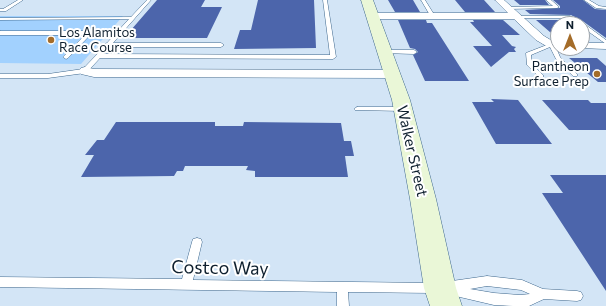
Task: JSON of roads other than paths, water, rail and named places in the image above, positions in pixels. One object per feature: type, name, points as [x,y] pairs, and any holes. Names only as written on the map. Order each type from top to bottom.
[{"type":"main road","name":"Walker Street","points":[[367,0],[403,109],[443,297]]},
{"type":"street","points":[[499,0],[540,38],[550,43]]},
{"type":"street","points":[[372,16],[517,16]]},
{"type":"street","points":[[590,46],[606,46]]},
{"type":"street","points":[[84,71],[94,73],[392,74]]},
{"type":"lane","points":[[0,10],[4,10],[21,0]]},
{"type":"lane","points":[[0,76],[48,76],[84,71],[149,0]]},
{"type":"lane","points":[[98,56],[333,57],[325,0]]},
{"type":"lane","points":[[423,0],[433,16]]},
{"type":"lane","points":[[508,8],[557,8],[548,0]]},
{"type":"lane","points":[[586,0],[598,7],[606,8]]},
{"type":"lane","points":[[517,16],[550,17]]},
{"type":"lane","points":[[0,18],[132,18]]},
{"type":"lane","points":[[590,30],[606,42]]},
{"type":"lane","points":[[0,33],[89,33],[66,57]]},
{"type":"lane","points":[[107,45],[221,45]]},
{"type":"lane","points":[[541,76],[529,64],[528,54],[550,47]]},
{"type":"lane","points":[[384,52],[414,52]]},
{"type":"lane","points":[[558,56],[575,75]]},
{"type":"lane","points":[[357,109],[403,109]]},
{"type":"lane","points":[[186,285],[197,242]]},
{"type":"lane","points":[[443,297],[487,281],[522,285],[543,294],[577,296]]},
{"type":"lane","name":"Costco Way","points":[[0,282],[342,287],[443,297]]},
{"type":"lane","points":[[342,287],[343,306]]},
{"type":"lane","points":[[443,297],[528,301],[543,294]]},
{"type":"place","name":"Los Alamitos Race Course","points":[[51,40]]},
{"type":"place","name":"Pantheon Surface Prep","points":[[597,74]]}]
